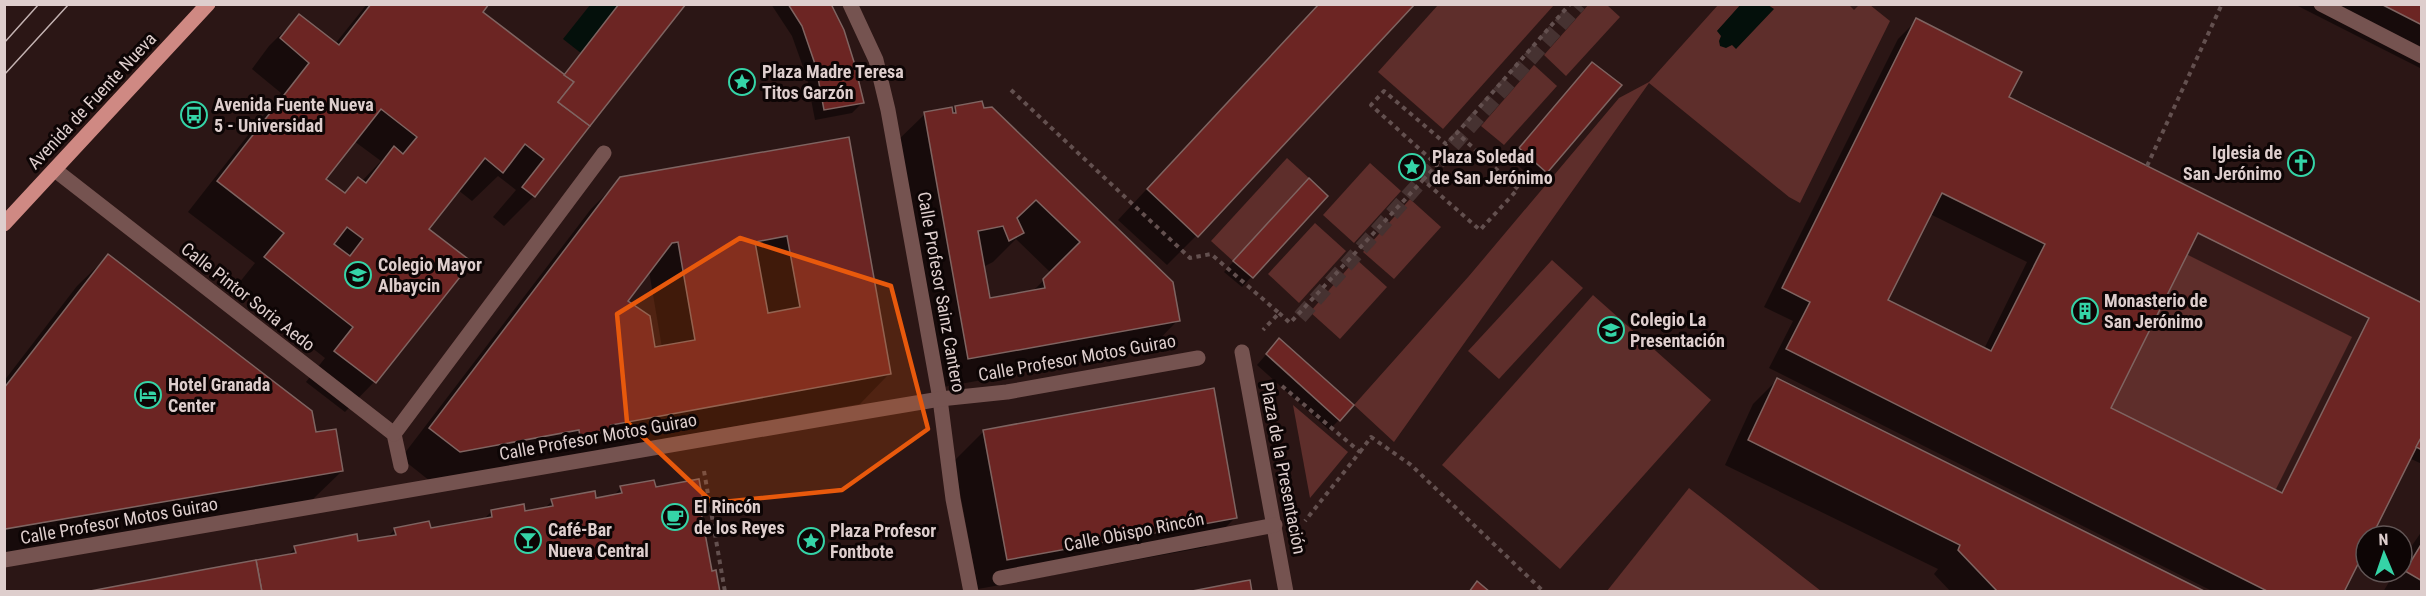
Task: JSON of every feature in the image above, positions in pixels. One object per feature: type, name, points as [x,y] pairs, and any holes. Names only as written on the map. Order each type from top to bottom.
[{"type":"main road","name":"Avenida de Fuente Nueva","points":[[4,224],[208,4]]},
{"type":"street","name":"Calle Profesor Sainz Cantero","points":[[850,4],[876,60],[888,111],[940,399],[970,591]]},
{"type":"street","points":[[2321,4],[2421,56]]},
{"type":"street","points":[[400,466],[394,434],[604,153]]},
{"type":"street","name":"Calle Pintor Soria Aedo","points":[[55,170],[394,434]]},
{"type":"street","name":"Plaza de la Presentación","points":[[1242,352],[1286,591]]},
{"type":"street","name":"Calle Profesor Motos Guirao","points":[[4,560],[940,399],[1007,392],[1198,358]]},
{"type":"street","name":"Calle Obispo Rincón","points":[[1000,578],[1275,525]]},
{"type":"path","points":[[1011,90],[1190,258],[1211,254],[1290,323],[1437,165],[1371,105],[1384,91],[1446,144],[1570,4]]},
{"type":"path","points":[[2147,166],[2222,4]]},
{"type":"path","points":[[1423,180],[1480,230],[1518,189],[1457,133]]},
{"type":"path","points":[[1266,327],[1279,313]]},
{"type":"path","points":[[1278,383],[1360,452]]},
{"type":"path","points":[[1275,525],[1305,521],[1371,437],[1411,465],[1544,591]]},
{"type":"path","points":[[704,468],[725,591]]},
{"type":"highlighted area","points":[[740,238],[891,286],[928,429],[842,490],[713,503],[627,422],[617,314]]},
{"type":"shaded area","points":[[1589,4],[1607,5],[1620,17],[1566,76],[1544,55]]},
{"type":"shaded area","points":[[1741,4],[1768,5],[1774,9],[1736,49],[1732,45],[1726,48],[1720,46],[1721,36],[1717,31]]},
{"type":"shaded area","points":[[590,5],[657,5],[605,72],[563,39]]},
{"type":"shaded area","points":[[1438,5],[1554,5],[1443,129],[1378,72]]},
{"type":"shaded area","points":[[1718,5],[1741,5],[1717,31],[1773,9],[1768,5],[1870,5],[1890,21],[1800,203],[1789,197],[1649,83],[1394,442],[1354,405],[1469,276],[1619,98],[1649,82]]},
{"type":"shaded area","points":[[1534,65],[1557,86],[1504,145],[1481,126]]},
{"type":"shaded area","points":[[1287,158],[1309,178],[1233,261],[1211,241]]},
{"type":"shaded area","points":[[1370,163],[1401,191],[1354,243],[1323,215]]},
{"type":"shaded area","points":[[1410,199],[1441,227],[1394,279],[1363,252]]},
{"type":"shaded area","points":[[1315,223],[1346,251],[1299,303],[1268,274]]},
{"type":"shaded area","points":[[2198,233],[2369,318],[2282,493],[2111,408]]},
{"type":"shaded area","points":[[1356,259],[1387,287],[1340,339],[1310,312]]},
{"type":"shaded area","points":[[1552,260],[1583,288],[1499,379],[1468,351]]},
{"type":"shaded area","points":[[1593,295],[1711,400],[1560,569],[1442,465]]},
{"type":"shaded area","points":[[1293,405],[1348,452],[1310,498]]},
{"type":"shaded area","points":[[1689,488],[1821,591],[1607,591]]},
{"type":"building","name":"Colegio Mayor Albaycin","points":[[371,4],[489,4],[483,12],[574,82],[558,102],[590,126],[535,197],[522,187],[544,159],[525,144],[503,173],[485,158],[429,229],[472,262],[376,383],[334,351],[353,327],[264,257],[284,233],[217,181],[309,63],[280,38],[299,14],[339,45]],"holes":[[[381,109],[417,137],[403,154],[394,146],[366,183],[358,177],[345,193],[326,179]],[[347,227],[363,239],[350,256],[334,244]]]},
{"type":"building","points":[[619,4],[686,4],[590,126],[558,102],[574,82],[564,75]]},
{"type":"building","points":[[788,4],[831,4],[844,30],[864,103],[824,110],[816,67],[802,26]]},
{"type":"building","points":[[1319,4],[1415,4],[1198,237],[1147,189]]},
{"type":"building","points":[[2381,4],[2422,4],[2422,25]]},
{"type":"building","name":"Monasterio de San Jerónimo","points":[[1916,18],[2022,72],[2009,97],[2422,303],[2422,436],[2378,524],[2354,524],[2354,572],[2344,592],[2269,592],[1786,349],[1810,302],[1782,288]],"holes":[[[1942,193],[2045,244],[1991,351],[1888,300]],[[2198,233],[2369,318],[2282,493],[2111,408]]]},
{"type":"building","points":[[1592,62],[1622,85],[1547,173],[1519,148]]},
{"type":"building","points":[[982,101],[984,108],[992,107],[1173,282],[1180,321],[968,359],[924,112],[952,107],[953,113],[956,113],[955,106]],"holes":[[[1036,200],[1080,242],[1043,279],[1045,288],[990,298],[978,231],[1003,226],[1009,241],[1024,233],[1017,218]]]},
{"type":"building","points":[[849,137],[891,374],[611,425],[612,431],[580,437],[579,430],[460,452],[429,428],[620,177]],"holes":[[[787,236],[800,307],[768,313],[755,242]],[[678,242],[695,340],[655,347],[650,316],[628,301],[672,243]]]},
{"type":"building","points":[[1309,178],[1328,196],[1253,278],[1233,261]]},
{"type":"building","name":"Hotel Granada Center","points":[[108,254],[312,411],[316,432],[336,429],[343,471],[5,529],[4,388]]},
{"type":"building","points":[[1279,338],[1354,405],[1340,421],[1266,354]]},
{"type":"building","points":[[1777,378],[2206,592],[1998,592],[1958,550],[1960,545],[1748,440]]},
{"type":"building","points":[[1214,388],[1237,518],[1007,560],[983,430]]},
{"type":"building","points":[[2422,436],[2422,450],[2416,447]]},
{"type":"building","points":[[699,479],[705,512],[701,512],[712,571],[716,570],[720,592],[262,592],[256,560],[296,553],[294,546],[357,534],[358,541],[396,535],[394,528],[429,521],[431,528],[492,517],[491,510],[524,504],[525,511],[553,506],[551,499],[595,491],[596,498],[622,493],[620,486],[654,480],[656,487]]},
{"type":"building","points":[[2422,543],[2422,581],[2414,576],[2414,556]]},
{"type":"building","points":[[256,560],[262,592],[85,592],[207,569]]},
{"type":"building","points":[[1250,580],[1252,592],[1187,592],[1244,581]]},
{"type":"building","points":[[1477,581],[1490,592],[1469,592]]},
{"type":"tunnel","points":[[1300,317],[1579,4]]},
{"type":"tram line","points":[[4,43],[39,4]]},
{"type":"tram line","points":[[4,75],[69,4]]},
{"type":"place","name":"Plaza Madre Teresa Titos Garzón","points":[[742,82]]},
{"type":"place","name":"Avenida Fuente Nueva 5 - Universidad","points":[[194,115]]},
{"type":"place","name":"Iglesia de San Jerónimo","points":[[2301,163]]},
{"type":"place","name":"Plaza Soledad de San Jerónimo","points":[[1412,167]]},
{"type":"place","name":"Colegio Mayor Albaycin","points":[[358,275]]},
{"type":"place","name":"Monasterio de San Jerónimo","points":[[2085,311]]},
{"type":"place","name":"Colegio La Presentación","points":[[1611,330]]},
{"type":"place","name":"Hotel Granada Center","points":[[148,395]]},
{"type":"place","name":"El Rincón de los Reyes","points":[[675,517]]},
{"type":"place","name":"Café-Bar Nueva Central","points":[[528,540]]},
{"type":"place","name":"Plaza Profesor Fontbote","points":[[811,541]]}]
